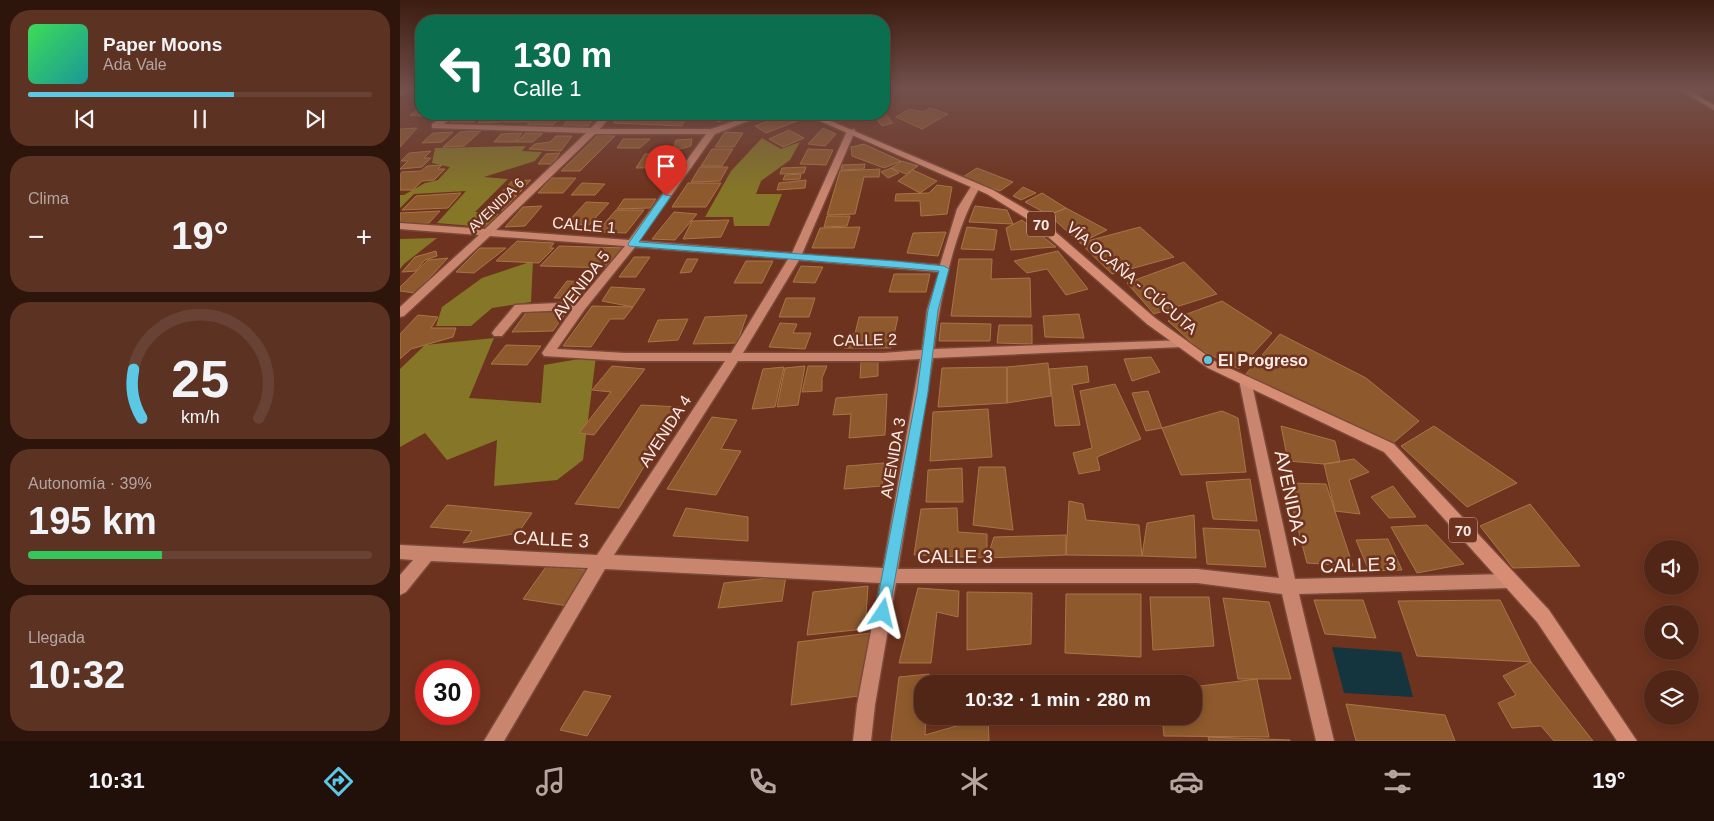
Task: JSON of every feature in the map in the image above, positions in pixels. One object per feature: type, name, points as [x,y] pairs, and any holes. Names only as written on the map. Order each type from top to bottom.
[{"type":"main road","name":"VÍA OCAÑA - CÚCUTA","points":[[832,124],[990,192],[1033,218],[1151,321],[1212,365],[1389,448],[1543,616],[1628,741]]},
{"type":"street","points":[[438,124],[435,126],[593,131],[712,132],[735,124]]},
{"type":"street","name":"AVENIDA 6","points":[[400,313],[488,232],[600,124]]},
{"type":"street","name":"AVENIDA 4","points":[[493,741],[601,562],[735,356],[795,257],[851,131]]},
{"type":"street","name":"AVENIDA 5","points":[[548,353],[581,306],[632,244],[712,132]]},
{"type":"street","name":"AVENIDA 3","points":[[862,741],[866,705],[922,392],[933,310],[962,209],[975,187]]},
{"type":"street","name":"CALLE 1","points":[[400,226],[944,269]]},
{"type":"street","points":[[498,333],[518,308],[581,306]]},
{"type":"street","name":"CALLE 2","points":[[548,353],[625,357],[883,357],[1182,343]]},
{"type":"street","name":"AVENIDA 2","points":[[1245,380],[1289,587],[1325,741]]},
{"type":"street","name":"CALLE 3","points":[[400,552],[889,576],[1198,576],[1289,587],[1509,581]]},
{"type":"street","points":[[400,588],[428,553]]},
{"type":"shaded area","points":[[762,138],[781,149],[800,142],[790,160],[761,181],[756,194],[782,194],[769,226],[734,226],[733,217],[705,217],[731,171]]},
{"type":"shaded area","points":[[526,146],[522,151],[542,152],[535,161],[484,177],[508,179],[475,212],[501,214],[485,227],[437,223],[466,191],[414,194],[400,208],[400,195],[404,195],[425,183],[438,180],[450,167],[432,163],[435,148]]},
{"type":"shaded area","points":[[437,238],[404,264],[400,269],[400,239]]},
{"type":"shaded area","points":[[533,261],[531,302],[492,308],[471,326],[436,326],[442,307],[482,278]]},
{"type":"shaded area","points":[[494,338],[469,398],[541,403],[544,365],[596,356],[583,460],[557,480],[494,486],[497,440],[447,460],[425,433],[400,447],[400,369],[425,345]]},
{"type":"water","points":[[1332,647],[1401,652],[1413,697],[1344,693]]},
{"type":"building","points":[[528,124],[554,124],[553,125],[527,125]]},
{"type":"building","points":[[565,124],[590,124],[588,126],[562,127]]},
{"type":"building","points":[[626,124],[683,124],[682,126]]},
{"type":"building","points":[[761,124],[791,124],[766,133],[755,126]]},
{"type":"building","points":[[910,124],[931,124],[922,129]]},
{"type":"building","points":[[417,128],[400,147],[400,129]]},
{"type":"building","points":[[823,128],[836,134],[825,146],[808,144]]},
{"type":"building","points":[[789,130],[804,138],[783,147],[769,139]]},
{"type":"building","points":[[481,131],[464,146],[443,147],[460,132]]},
{"type":"building","points":[[453,132],[442,142],[422,143],[433,133]]},
{"type":"building","points":[[725,132],[743,133],[734,147],[715,147]]},
{"type":"building","points":[[522,133],[515,142],[494,142],[501,134]]},
{"type":"building","points":[[526,133],[543,133],[533,142],[516,142]]},
{"type":"building","points":[[598,135],[615,136],[580,171],[561,171]]},
{"type":"building","points":[[556,136],[572,136],[561,151],[529,149],[535,144],[550,142]]},
{"type":"building","points":[[623,139],[650,139],[640,148],[617,148]]},
{"type":"building","points":[[692,139],[691,146],[673,151],[676,140]]},
{"type":"building","points":[[864,144],[901,161],[884,168],[852,156],[851,147]]},
{"type":"building","points":[[712,149],[733,149],[722,166],[701,166]]},
{"type":"building","points":[[808,149],[833,150],[826,165],[800,164]]},
{"type":"building","points":[[431,151],[424,158],[431,158],[422,167],[400,169],[408,161],[401,161],[409,153]]},
{"type":"building","points":[[560,153],[552,164],[538,164],[546,154]]},
{"type":"building","points":[[681,153],[673,167],[636,168],[645,154]]},
{"type":"building","points":[[902,161],[918,166],[906,174],[891,168]]},
{"type":"building","points":[[865,164],[864,169],[841,170],[842,165]]},
{"type":"building","points":[[442,165],[438,169],[445,169],[434,180],[422,181],[413,190],[400,190],[400,175],[402,172],[421,171],[427,166]]},
{"type":"building","points":[[700,167],[728,167],[720,181],[691,182]]},
{"type":"building","points":[[806,167],[804,173],[780,174],[782,168]]},
{"type":"building","points":[[891,168],[899,173],[888,178],[881,172]]},
{"type":"building","points":[[977,168],[1013,182],[1000,191],[963,177]]},
{"type":"building","points":[[880,169],[879,177],[864,177],[855,214],[827,215],[840,171]]},
{"type":"building","points":[[913,170],[937,181],[920,193],[898,181]]},
{"type":"building","points":[[801,174],[800,179],[783,180],[785,175]]},
{"type":"building","points":[[552,178],[576,178],[563,193],[538,193]]},
{"type":"building","points":[[531,180],[519,193],[500,194],[512,181]]},
{"type":"building","points":[[806,180],[805,188],[777,190],[779,183]]},
{"type":"building","points":[[582,183],[605,184],[595,195],[571,195]]},
{"type":"building","points":[[688,183],[721,183],[706,207],[672,207]]},
{"type":"building","points":[[937,185],[952,187],[947,214],[921,216],[920,201],[895,201],[896,194],[929,193]]},
{"type":"building","points":[[1023,187],[1036,193],[1021,200],[1013,196]]},
{"type":"building","points":[[461,193],[448,208],[402,210],[416,196]]},
{"type":"building","points":[[1042,193],[1066,208],[1049,215],[1025,202]]},
{"type":"building","points":[[498,195],[517,195],[503,210],[483,210]]},
{"type":"building","points":[[624,199],[656,199],[650,208],[617,209]]},
{"type":"building","points":[[586,202],[609,203],[589,225],[566,224]]},
{"type":"building","points":[[542,206],[525,226],[505,227],[523,207]]},
{"type":"building","points":[[975,206],[1007,210],[1013,224],[969,222]]},
{"type":"building","points":[[1066,208],[1107,230],[1080,243],[1049,215]]},
{"type":"building","points":[[616,210],[644,210],[626,233],[597,232]]},
{"type":"building","points":[[440,211],[429,223],[400,225],[400,213]]},
{"type":"building","points":[[674,212],[697,214],[675,240],[652,239]]},
{"type":"building","points":[[827,216],[850,216],[847,226],[824,227]]},
{"type":"building","points":[[729,220],[721,237],[683,239],[692,221]]},
{"type":"building","points":[[1022,220],[1056,247],[1011,250],[1006,228]]},
{"type":"building","points":[[860,227],[854,248],[812,248],[820,228]]},
{"type":"building","points":[[967,227],[997,230],[994,250],[961,249]]},
{"type":"building","points":[[1140,227],[1174,257],[1112,274],[1080,243]]},
{"type":"building","points":[[946,232],[938,256],[907,253],[913,233]]},
{"type":"building","points":[[517,241],[554,243],[550,248],[554,248],[539,263],[496,261]]},
{"type":"building","points":[[559,246],[626,248],[609,268],[540,266]]},
{"type":"building","points":[[480,248],[506,248],[474,273],[456,272]]},
{"type":"building","points":[[436,251],[437,256],[425,260],[416,271],[402,272],[415,257]]},
{"type":"building","points":[[1058,251],[1088,289],[1066,295],[1047,269],[1027,273],[1014,261]]},
{"type":"building","points":[[634,257],[650,257],[636,277],[619,277]]},
{"type":"building","points":[[448,258],[415,293],[400,291],[400,287],[428,260]]},
{"type":"building","points":[[687,259],[698,259],[691,272],[680,273]]},
{"type":"building","points":[[959,259],[992,259],[991,279],[1030,278],[1031,317],[951,316]]},
{"type":"building","points":[[746,261],[773,261],[762,283],[734,283]]},
{"type":"building","points":[[1184,262],[1217,294],[1154,314],[1127,283]]},
{"type":"building","points":[[801,266],[823,267],[815,283],[793,282]]},
{"type":"building","points":[[894,274],[930,274],[926,292],[889,292]]},
{"type":"building","points":[[567,281],[590,282],[578,298],[554,298]]},
{"type":"building","points":[[611,287],[645,289],[633,307],[602,301]]},
{"type":"building","points":[[786,298],[815,298],[809,317],[779,317]]},
{"type":"building","points":[[1222,301],[1272,333],[1239,369],[1199,349],[1168,321]]},
{"type":"building","points":[[592,306],[633,307],[624,319],[610,319],[591,347],[563,346]]},
{"type":"building","points":[[528,310],[568,310],[553,331],[512,332]]},
{"type":"building","points":[[1079,314],[1084,338],[1045,337],[1043,316]]},
{"type":"building","points":[[418,315],[438,317],[431,328],[456,328],[453,337],[411,349],[400,359],[400,334]]},
{"type":"building","points":[[747,315],[737,343],[693,344],[705,317]]},
{"type":"building","points":[[859,317],[898,317],[891,348],[844,348],[848,334],[855,334]]},
{"type":"building","points":[[688,319],[678,340],[648,342],[658,320]]},
{"type":"building","points":[[780,323],[797,324],[793,333],[811,333],[805,349],[769,347]]},
{"type":"building","points":[[941,323],[991,324],[990,341],[939,341]]},
{"type":"building","points":[[999,325],[1032,325],[1032,344],[997,343]]},
{"type":"building","points":[[1280,334],[1366,378],[1419,421],[1392,444],[1245,375]]},
{"type":"building","points":[[506,345],[541,346],[527,365],[491,364]]},
{"type":"building","points":[[1151,357],[1160,372],[1132,381],[1124,359]]},
{"type":"building","points":[[878,361],[878,376],[860,378],[861,362]]},
{"type":"building","points":[[1048,363],[1051,396],[1007,403],[1007,367]]},
{"type":"building","points":[[612,366],[645,369],[594,435],[579,433],[611,392],[592,390]]},
{"type":"building","points":[[805,366],[798,405],[777,407],[785,368]]},
{"type":"building","points":[[808,366],[827,366],[822,378],[822,391],[802,392]]},
{"type":"building","points":[[1087,366],[1089,382],[1072,385],[1080,425],[1055,426],[1049,369]]},
{"type":"building","points":[[784,367],[775,407],[752,409],[763,369]]},
{"type":"building","points":[[1007,367],[1007,403],[938,407],[942,368]]},
{"type":"building","points":[[1115,384],[1141,439],[1097,457],[1100,470],[1079,474],[1073,453],[1092,448],[1080,391]]},
{"type":"building","points":[[1148,391],[1162,428],[1146,431],[1132,393]]},
{"type":"building","points":[[887,394],[885,435],[849,438],[851,414],[833,415],[836,398]]},
{"type":"building","points":[[641,405],[680,407],[619,508],[575,504]]},
{"type":"building","points":[[988,409],[992,457],[930,461],[933,412]]},
{"type":"building","points":[[1222,411],[1238,418],[1246,472],[1181,475],[1162,428]]},
{"type":"building","points":[[712,417],[737,420],[721,449],[741,451],[716,495],[667,489]]},
{"type":"building","points":[[1281,426],[1335,441],[1340,462],[1324,464],[1288,461]]},
{"type":"building","points":[[1434,426],[1517,483],[1467,507],[1401,446]]},
{"type":"building","points":[[1354,459],[1369,472],[1349,480],[1360,514],[1335,511],[1324,464]]},
{"type":"building","points":[[884,463],[882,486],[844,489],[847,466]]},
{"type":"building","points":[[979,467],[1005,467],[1013,530],[973,525]]},
{"type":"building","points":[[962,468],[963,502],[926,502],[928,470]]},
{"type":"building","points":[[1250,479],[1257,521],[1213,519],[1206,482]]},
{"type":"building","points":[[1286,483],[1326,484],[1353,566],[1307,563]]},
{"type":"building","points":[[1393,486],[1416,517],[1389,518],[1371,497]]},
{"type":"building","points":[[1069,501],[1083,504],[1086,520],[1139,525],[1142,556],[1066,555]]},
{"type":"building","points":[[1530,504],[1580,566],[1513,568],[1480,526]]},
{"type":"building","points":[[447,505],[532,513],[518,533],[463,543],[472,531],[430,527]]},
{"type":"building","points":[[686,508],[748,517],[748,541],[673,536]]},
{"type":"building","points":[[957,508],[958,532],[987,534],[987,558],[914,555],[921,509]]},
{"type":"building","points":[[1194,515],[1196,558],[1142,556],[1147,523]]},
{"type":"building","points":[[1427,525],[1464,564],[1417,573],[1391,527]]},
{"type":"building","points":[[1203,528],[1259,530],[1266,567],[1207,564]]},
{"type":"building","points":[[1066,535],[1066,555],[987,558],[994,537]]},
{"type":"building","points":[[1388,539],[1402,570],[1369,571],[1356,540]]},
{"type":"building","points":[[548,564],[591,571],[568,606],[523,599]]},
{"type":"building","points":[[786,576],[782,601],[718,608],[724,583]]},
{"type":"building","points":[[868,586],[865,629],[807,635],[813,592]]},
{"type":"building","points":[[918,588],[959,591],[958,617],[937,612],[931,663],[899,663]]},
{"type":"building","points":[[967,592],[1032,593],[1031,644],[967,650]]},
{"type":"building","points":[[1066,594],[1141,594],[1141,657],[1065,653]]},
{"type":"building","points":[[1150,597],[1209,597],[1214,646],[1153,650]]},
{"type":"building","points":[[1223,598],[1269,602],[1291,679],[1238,679]]},
{"type":"building","points":[[1314,600],[1363,600],[1376,638],[1325,634]]},
{"type":"building","points":[[1500,600],[1531,662],[1417,656],[1398,601]]},
{"type":"building","points":[[870,633],[866,695],[791,705],[798,642]]},
{"type":"building","points":[[1531,662],[1593,741],[1554,741],[1541,726],[1512,728],[1498,703],[1516,695],[1503,676]]},
{"type":"building","points":[[914,676],[914,725],[926,725],[925,735],[960,725],[988,725],[989,741],[891,741],[899,677]]},
{"type":"building","points":[[1257,679],[1269,737],[1164,736],[1163,725],[1202,725],[1202,686]]},
{"type":"building","points":[[584,691],[611,696],[587,736],[560,730]]},
{"type":"building","points":[[1346,704],[1445,715],[1455,741],[1356,741]]},
{"type":"building","points":[[1208,737],[1290,740],[1290,741],[1209,741]]},
{"type":"place","name":"El Progreso","points":[[1208,360]]},
{"type":"route","points":[[666,196],[632,244],[944,269],[933,310],[922,392],[883,613]]}]
